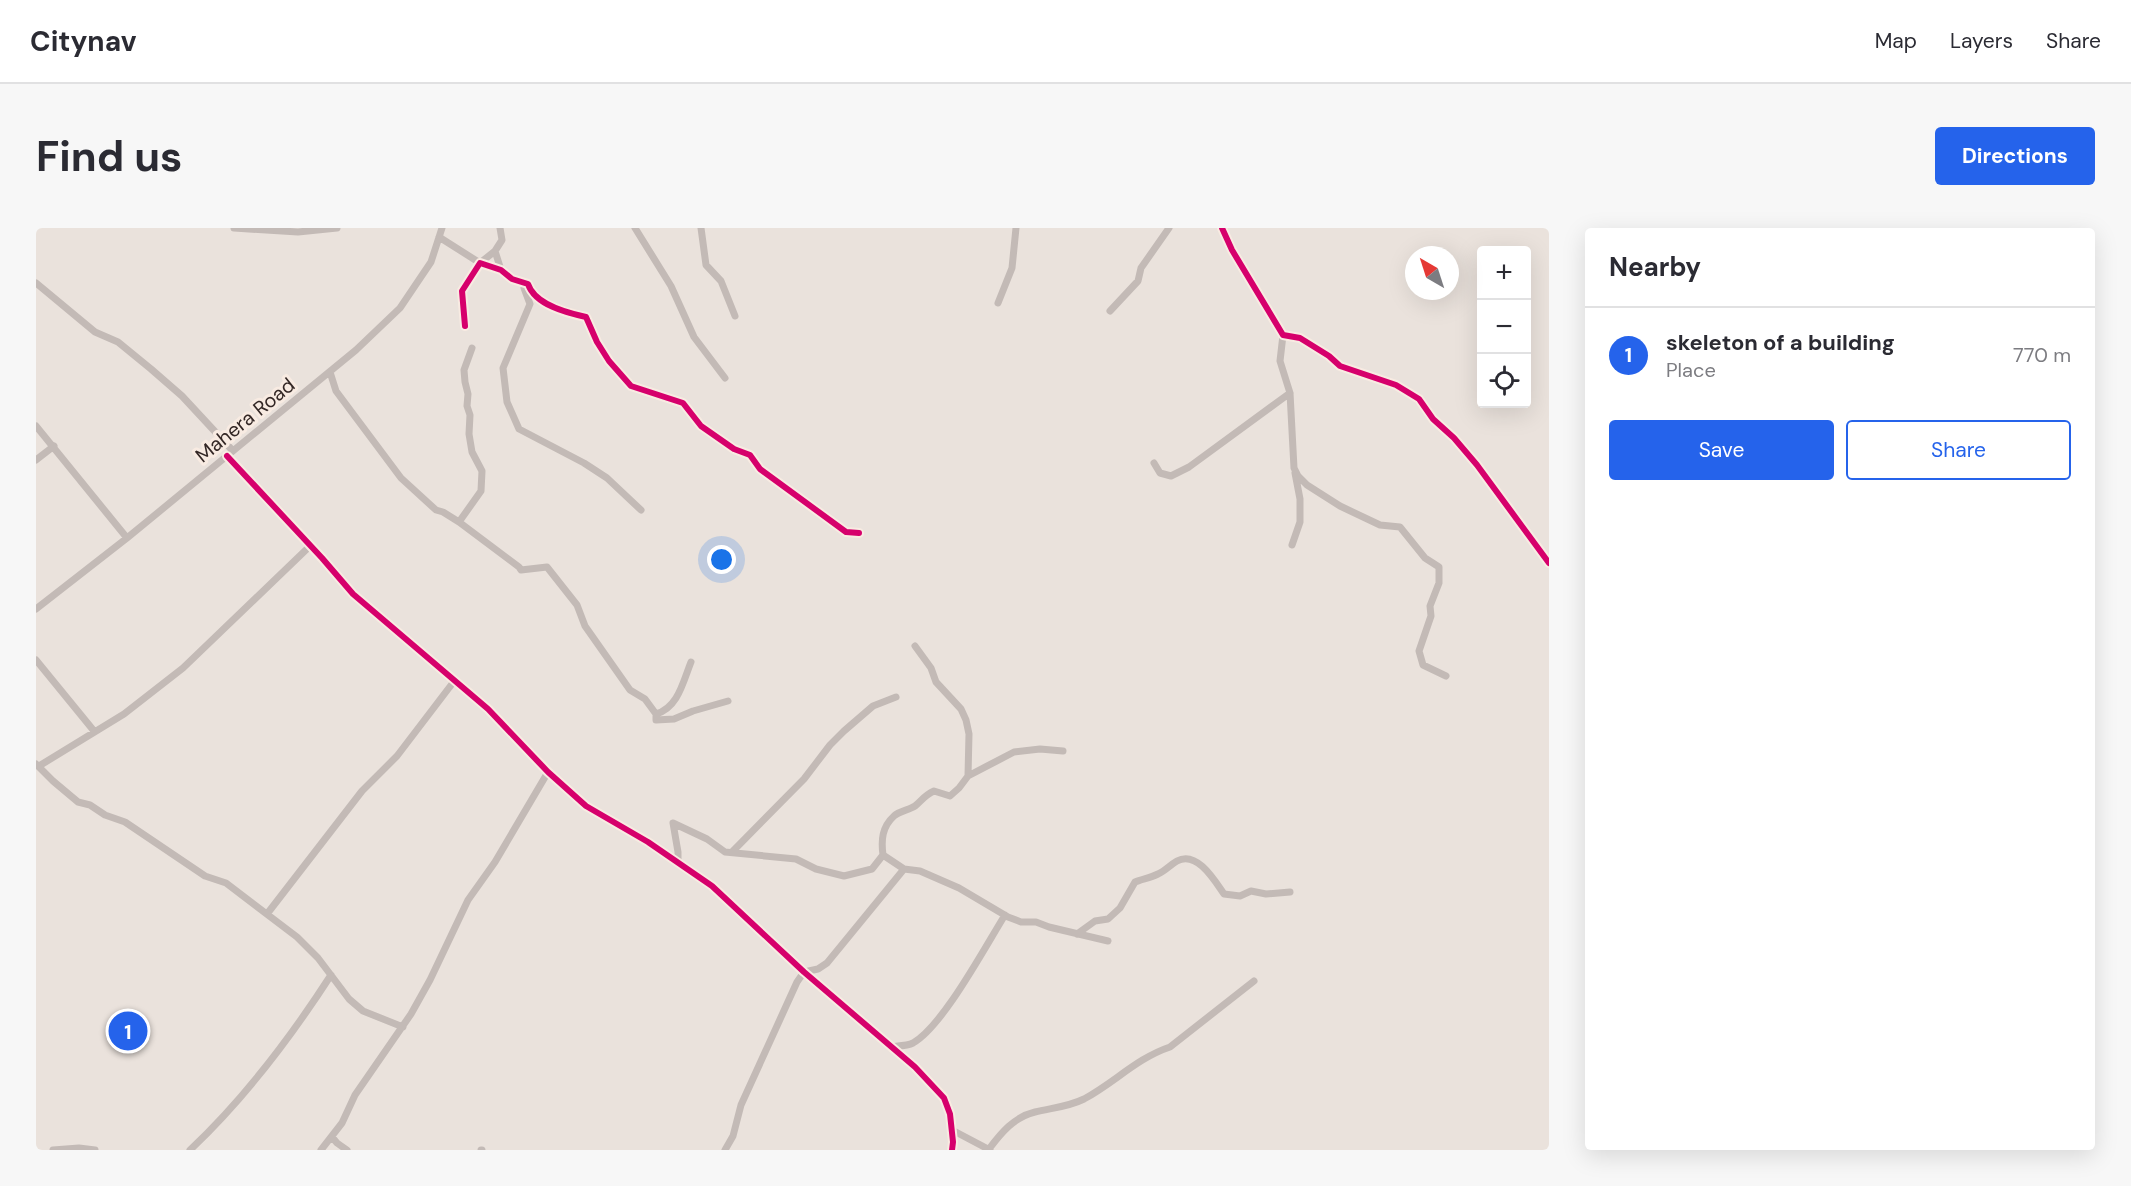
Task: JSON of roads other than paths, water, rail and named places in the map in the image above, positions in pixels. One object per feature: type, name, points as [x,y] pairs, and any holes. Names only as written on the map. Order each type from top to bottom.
[{"type":"street","points":[[234,228],[298,232],[337,228]]},
{"type":"street","name":"Mahera Road","points":[[36,609],[127,538],[356,351],[400,308],[431,262],[442,228]]},
{"type":"street","points":[[465,326],[462,291],[480,263],[495,251],[502,240],[500,228]]},
{"type":"street","points":[[635,228],[678,299],[694,337],[725,378]]},
{"type":"street","points":[[701,228],[706,266],[720,281],[735,316]]},
{"type":"street","points":[[999,303],[1012,268],[1016,228]]},
{"type":"street","points":[[1110,311],[1138,281],[1141,268],[1169,228]]},
{"type":"street","points":[[1222,228],[1232,250],[1283,335],[1280,361],[1290,393],[1294,468],[1300,499],[1300,522],[1292,544]]},
{"type":"street","points":[[439,237],[480,263],[501,270],[524,287],[531,304],[503,368],[507,402],[519,429],[584,463],[607,478],[640,510]]},
{"type":"street","points":[[495,251],[501,270]]},
{"type":"street","points":[[512,279],[528,284],[531,293],[542,301],[572,314],[586,317],[597,342],[609,361],[631,386],[683,403],[701,426],[734,449],[750,455],[760,469],[846,532],[859,533]]},
{"type":"street","points":[[36,283],[95,332],[118,342],[182,396],[353,594],[496,716],[548,772],[586,806],[648,842],[712,886],[804,972],[915,1067],[944,1098],[950,1114],[952,1150]]},
{"type":"street","points":[[1283,335],[1299,338],[1341,366],[1396,385],[1419,399],[1433,419],[1478,465],[1549,563]]},
{"type":"street","points":[[459,522],[481,491],[482,471],[472,452],[469,434],[470,416],[464,370],[472,348]]},
{"type":"street","points":[[330,372],[336,391],[401,478],[436,510],[459,522],[521,570],[547,567],[577,605],[585,626],[630,690],[645,699],[656,714],[656,720],[674,719],[728,701]]},
{"type":"street","points":[[1154,463],[1160,472],[1171,476],[1189,467],[1290,393]]},
{"type":"street","points":[[36,426],[127,538]]},
{"type":"street","points":[[36,460],[54,446]]},
{"type":"street","points":[[1294,468],[1307,485],[1340,506],[1380,525],[1400,527],[1425,558],[1439,567],[1439,583],[1430,606],[1431,616],[1419,651],[1423,665],[1446,676]]},
{"type":"street","points":[[310,546],[183,668],[124,714],[37,765],[78,802],[90,805],[105,815],[125,822],[206,876],[226,883],[297,937],[349,999],[363,1011],[403,1027]]},
{"type":"street","points":[[915,646],[931,668],[936,682],[961,708],[966,720],[969,734],[968,776]]},
{"type":"street","points":[[36,660],[94,731]]},
{"type":"street","points":[[656,714],[665,711],[673,703],[691,662]]},
{"type":"street","points":[[267,914],[362,791],[397,756],[455,680]]},
{"type":"street","points":[[732,852],[804,779],[830,745],[851,724],[873,706],[896,697]]},
{"type":"street","points":[[678,863],[673,823],[707,839],[725,852],[796,859],[816,869],[844,876],[872,869],[883,855],[881,839],[883,830],[893,816],[915,806],[925,795],[934,791],[950,796],[968,776],[1014,752],[1040,748],[1063,750]]},
{"type":"street","points":[[321,1150],[342,1123],[355,1095],[403,1027],[430,980],[468,900],[495,862],[548,772]]},
{"type":"street","points":[[883,855],[904,869],[920,871],[959,888],[1021,922],[1036,922],[1108,941]]},
{"type":"street","points":[[1077,934],[1095,921],[1108,919],[1120,908],[1135,882],[1155,876],[1186,858],[1194,860],[1202,867],[1224,894],[1240,896],[1251,891],[1266,894],[1290,892]]},
{"type":"street","points":[[725,1150],[733,1136],[741,1105],[797,982],[804,972],[818,969],[827,963],[904,869]]},
{"type":"street","points":[[890,1047],[911,1044],[933,1026],[1005,915]]},
{"type":"street","points":[[190,1150],[213,1129],[242,1095],[314,1001],[331,975]]},
{"type":"street","points":[[952,1130],[990,1150],[1001,1133],[1016,1120],[1033,1112],[1058,1108],[1082,1100],[1155,1052],[1170,1047],[1254,981]]},
{"type":"street","points":[[332,1137],[347,1150]]},
{"type":"street","points":[[53,1150],[79,1148],[95,1150]]},
{"type":"place","name":"skeleton of a building","points":[[128,1031]]}]
